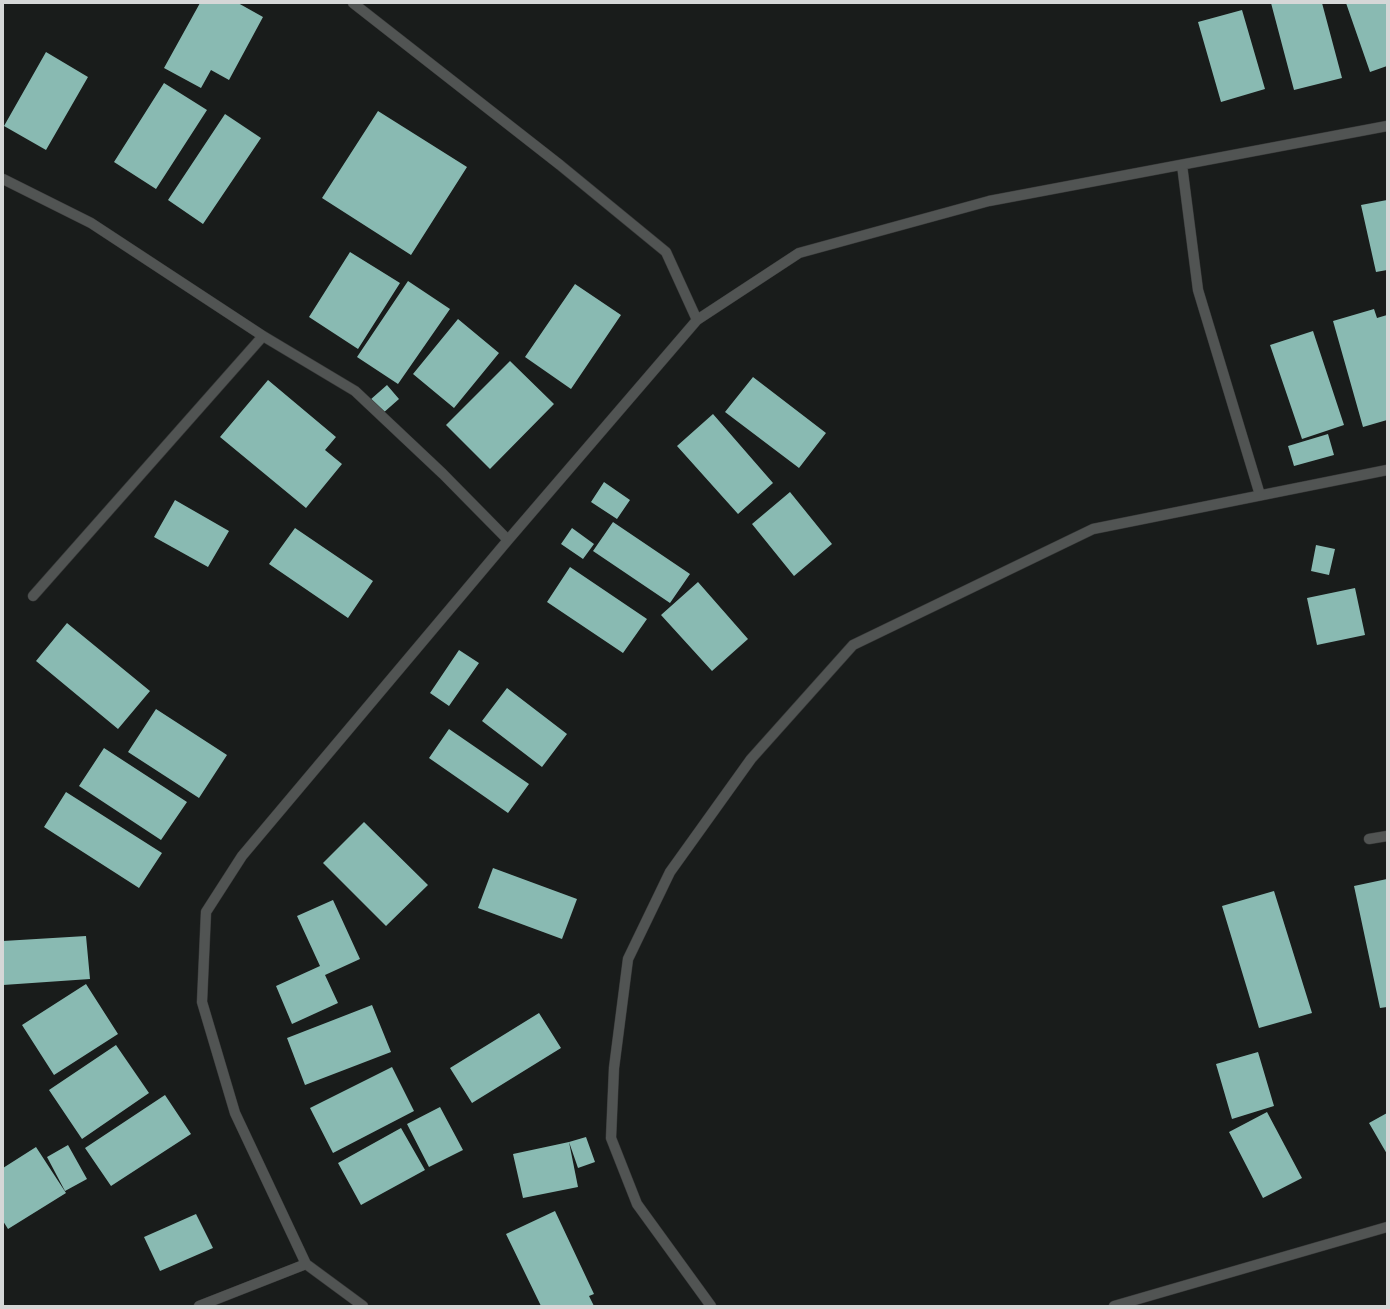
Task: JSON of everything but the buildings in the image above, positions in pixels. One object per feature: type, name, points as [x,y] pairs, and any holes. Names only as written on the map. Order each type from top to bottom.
[{"type":"street","points":[[353,3],[560,164],[666,252],[697,320]]},
{"type":"street","points":[[363,1306],[306,1264],[235,1113],[202,1002],[206,912],[242,856],[508,540],[697,320],[799,253],[989,201],[1387,126]]},
{"type":"street","points":[[1182,165],[1198,290],[1260,495]]},
{"type":"street","points":[[3,178],[91,223],[263,336],[355,390],[443,474],[508,540]]},
{"type":"street","points":[[33,596],[263,336]]},
{"type":"street","points":[[711,1306],[637,1204],[611,1138],[614,1068],[628,959],[670,872],[751,759],[853,646],[1093,529],[1387,470]]},
{"type":"street","points":[[1369,839],[1387,836]]},
{"type":"street","points":[[1114,1306],[1387,1227]]},
{"type":"street","points":[[199,1306],[306,1264]]}]
